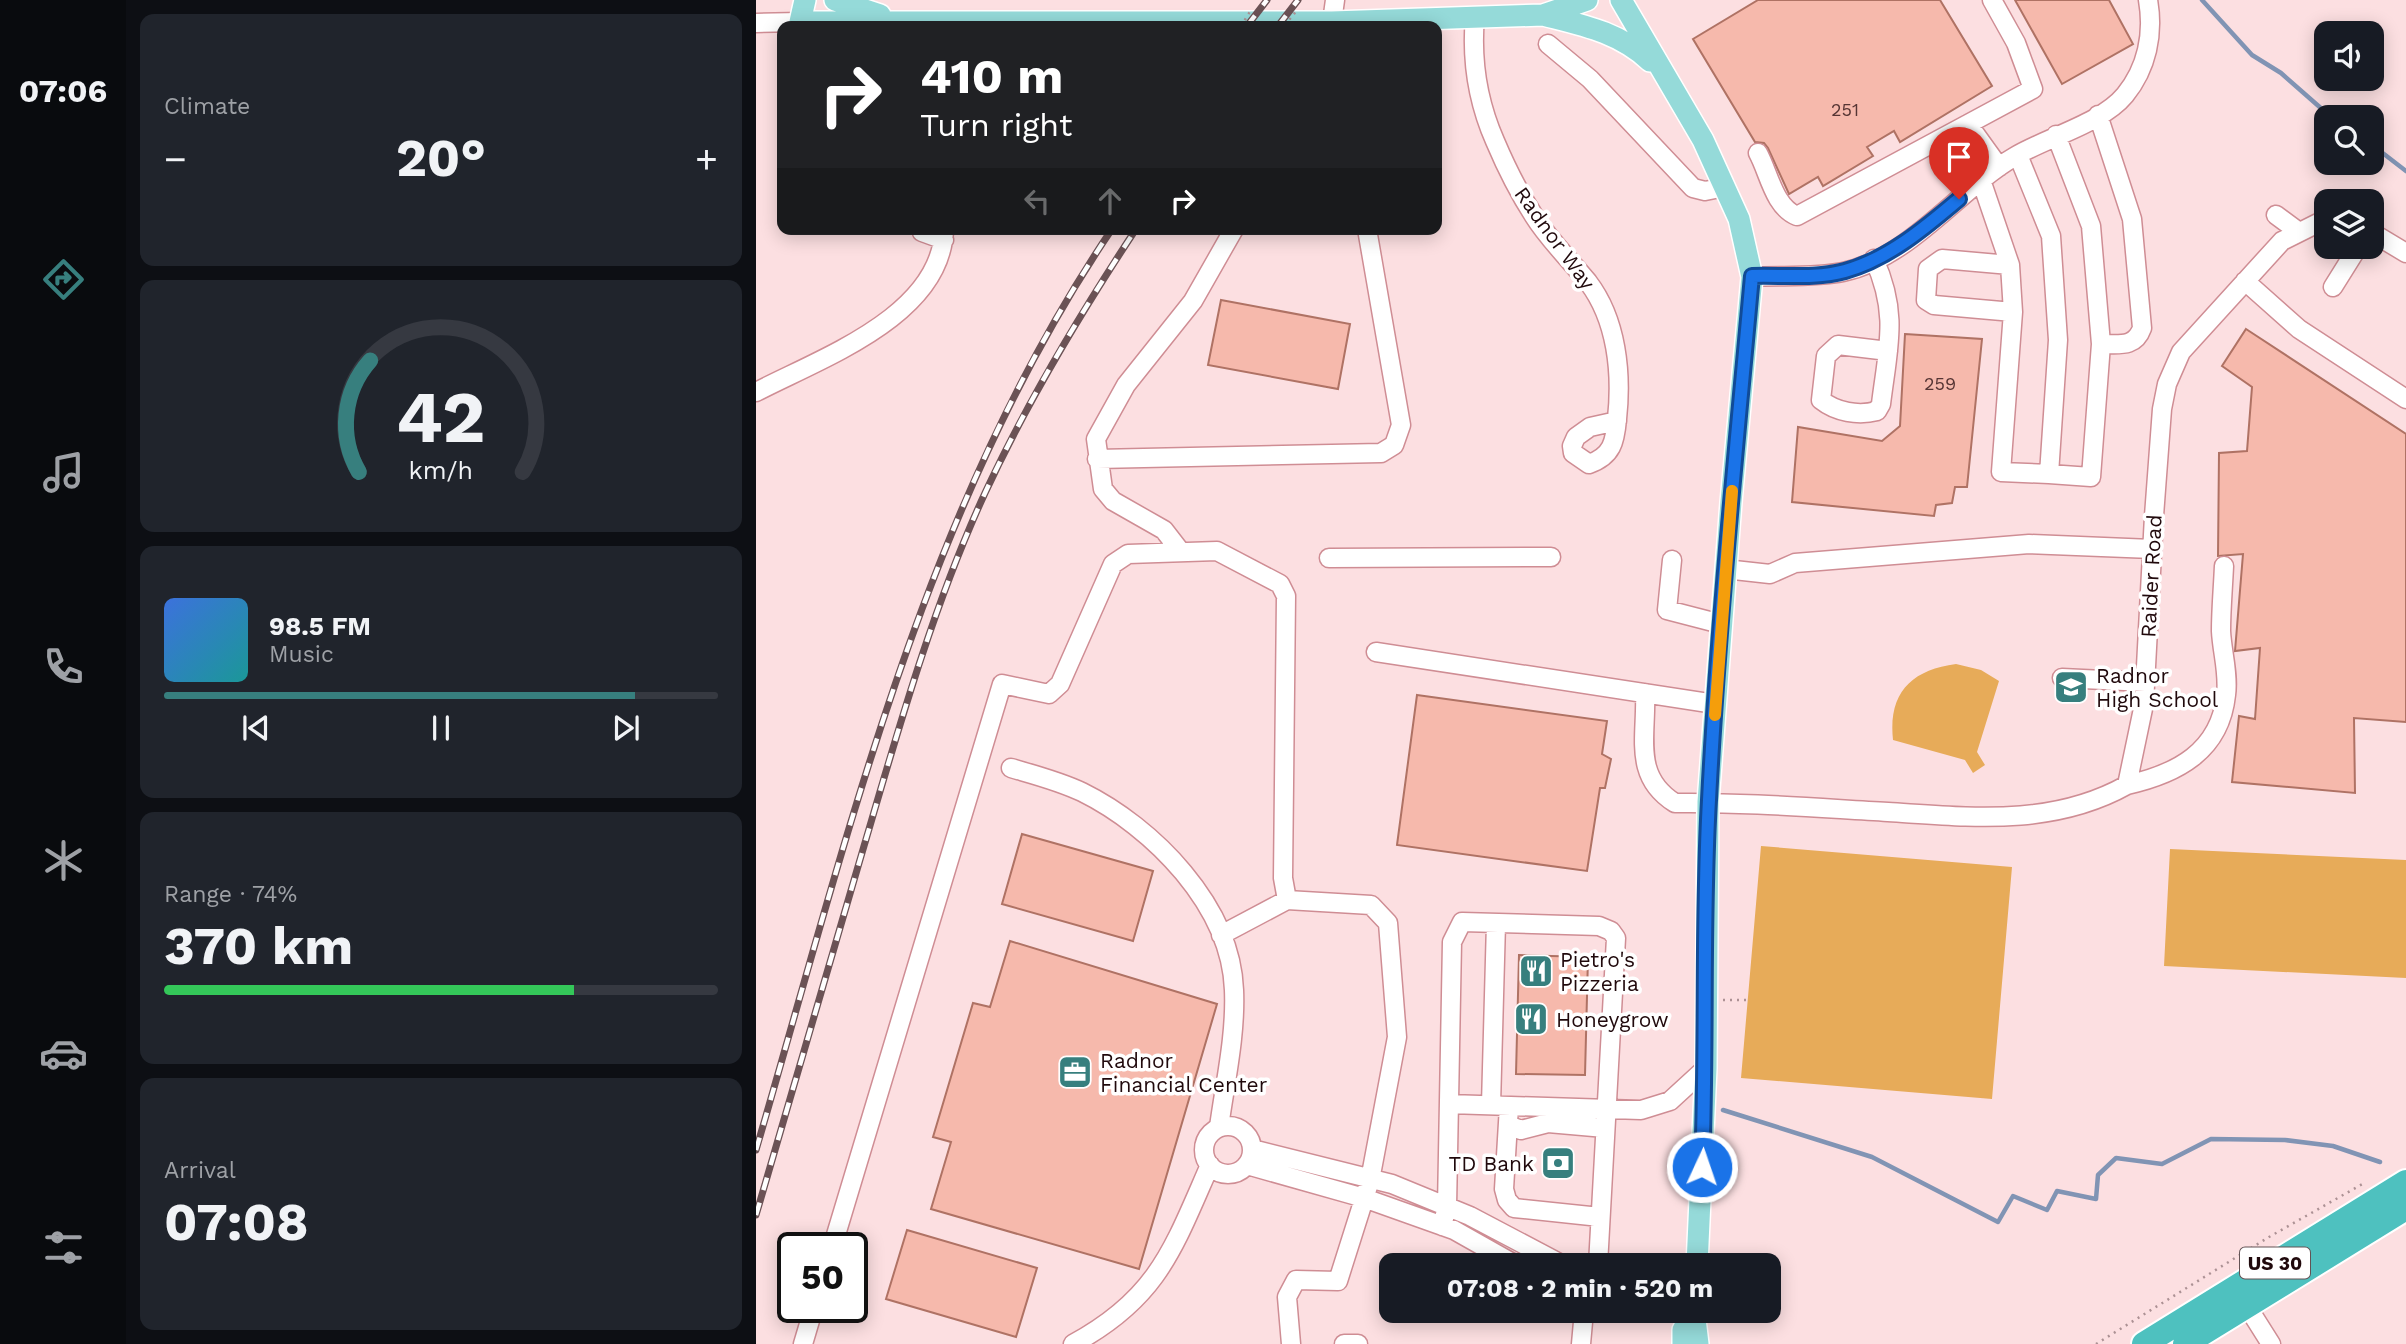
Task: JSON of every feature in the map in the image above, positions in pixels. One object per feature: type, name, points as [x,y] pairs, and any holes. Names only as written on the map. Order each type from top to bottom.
[{"type":"highway","name":"US 30","points":[[2144,1344],[2406,1182]]},
{"type":"highway","name":"US 30","points":[[2185,1344],[2406,1209]]},
{"type":"main road","points":[[800,21],[805,0]]},
{"type":"main road","points":[[835,0],[902,21]]},
{"type":"main road","points":[[1361,21],[1543,15],[1587,0]]},
{"type":"main road","points":[[1621,0],[1703,140],[1739,219],[1752,276],[1721,624],[1709,802],[1706,1068],[1698,1253]]},
{"type":"main road","points":[[1543,15],[1622,39],[1659,69]]},
{"type":"main road","points":[[1683,1344],[1685,1323]]},
{"type":"main road","points":[[1692,1323],[1698,1344]]},
{"type":"street","points":[[1332,21],[1335,0]]},
{"type":"street","points":[[1758,153],[1776,196],[1787,212],[1797,216],[2033,89],[2016,43],[1992,0]]},
{"type":"street","points":[[1752,276],[1843,272],[1874,259],[1918,234],[1998,167],[2098,115],[2124,96],[2138,75],[2149,48],[2151,16],[2148,0]]},
{"type":"street","name":"Radnor Way","points":[[1475,17],[1472,52],[1478,93],[1494,140],[1534,216],[1589,284],[1604,311],[1618,368],[1617,421]]},
{"type":"street","points":[[756,23],[777,23]]},
{"type":"street","points":[[1548,44],[1590,79],[1693,188],[1705,191],[1725,187]]},
{"type":"street","points":[[2098,115],[2132,219],[2142,328],[2139,338],[2130,344],[2101,344]]},
{"type":"street","points":[[1968,124],[1998,167]]},
{"type":"street","points":[[1981,180],[2010,265],[2013,312],[2001,472],[2091,477],[2101,344],[2091,226],[2056,135]]},
{"type":"street","points":[[2018,155],[2051,236],[2058,340],[2049,474]]},
{"type":"street","points":[[2276,215],[2299,232]]},
{"type":"street","name":"Raider Road","points":[[2127,785],[2144,704],[2152,549],[2162,410],[2167,384],[2181,352],[2245,281],[2282,241],[2314,225]]},
{"type":"street","points":[[756,392],[891,319],[909,304],[928,280],[944,235]]},
{"type":"street","points":[[1181,552],[1164,530],[1113,501],[1102,489],[1096,439],[1126,385],[1185,312],[1230,235]]},
{"type":"street","points":[[1097,460],[1387,451],[1400,434],[1401,425],[1368,235]]},
{"type":"street","points":[[2384,240],[2406,253]]},
{"type":"street","points":[[1874,259],[1889,299],[1892,322],[1881,404],[1877,411],[1869,413],[1833,410],[1821,400],[1826,356],[1838,345],[1888,351]]},
{"type":"street","points":[[2010,265],[1942,259],[1928,269],[1924,292],[1926,300],[1934,305],[2013,312]]},
{"type":"street","points":[[2333,286],[2350,259]]},
{"type":"street","points":[[2245,281],[2299,329],[2406,399]]},
{"type":"street","points":[[1726,569],[1770,574],[1796,563],[1977,546],[2069,544],[2152,549]]},
{"type":"street","points":[[837,1232],[1002,684],[1049,694],[1060,684],[1113,564],[1128,554],[1217,551],[1228,554],[1280,584],[1286,596],[1283,878],[1287,900]]},
{"type":"street","points":[[1329,558],[1551,557]]},
{"type":"street","points":[[1672,560],[1667,610],[1721,624]]},
{"type":"street","points":[[1645,693],[1646,773],[1658,792],[1675,803],[1709,802],[2000,818],[2056,813],[2100,800],[2127,785],[2175,771],[2202,750],[2218,725],[2226,695],[2221,632],[2224,566]]},
{"type":"street","points":[[1376,652],[1715,704]]},
{"type":"street","points":[[2062,678],[2145,682]]},
{"type":"street","points":[[1011,768],[1067,785],[1130,823],[1178,868],[1221,935],[1234,988],[1219,1127],[1205,1144],[1204,1152],[1210,1165],[1216,1170],[1231,1174],[1250,1157],[1290,1158],[1392,1184],[1447,1207],[1539,1253]]},
{"type":"street","points":[[1221,935],[1287,900],[1371,905],[1388,923],[1397,1037],[1370,1180],[1338,1280],[1296,1280],[1287,1297],[1291,1344]]},
{"type":"street","points":[[1442,1226],[1447,1207],[1452,942],[1462,922],[1599,926],[1611,931],[1616,938],[1599,1253]]},
{"type":"street","points":[[1496,923],[1500,1105],[1508,1125],[1504,1189],[1507,1200],[1514,1208],[1601,1217]]},
{"type":"street","points":[[1449,1104],[1641,1110],[1670,1101],[1706,1068]]},
{"type":"street","points":[[1508,1125],[1521,1130],[1548,1123],[1605,1128]]},
{"type":"street","points":[[1219,1127],[1226,1125],[1242,1130],[1250,1157],[1285,1176],[1364,1198],[1442,1226],[1493,1253]]},
{"type":"street","points":[[1285,1176],[1290,1158]]},
{"type":"street","points":[[1073,1344],[1121,1315],[1146,1288],[1173,1246],[1210,1165]]},
{"type":"street","points":[[1325,1188],[1331,1170]]},
{"type":"street","points":[[2247,1306],[2271,1344]]},
{"type":"street","points":[[803,1344],[809,1323]]},
{"type":"street","points":[[1581,1344],[1583,1323]]},
{"type":"street","points":[[1344,1344],[1359,1344]]},
{"type":"path","points":[[1289,21],[1298,9]]},
{"type":"path","points":[[1244,21],[1251,10]]},
{"type":"path","points":[[1706,999],[1747,1000]]},
{"type":"path","points":[[2096,1344],[2269,1237],[2368,1181]]},
{"type":"shaded area","points":[[1956,664],[1981,670],[1999,681],[1977,752],[1985,765],[1973,773],[1965,760],[1893,740],[1894,709],[1906,687],[1926,672]]},
{"type":"shaded area","points":[[1761,846],[2012,867],[1992,1099],[1741,1078]]},
{"type":"shaded area","points":[[2170,849],[2406,860],[2406,978],[2164,966]]},
{"type":"building","points":[[1758,0],[1940,0],[1992,86],[1900,142],[1894,131],[1867,147],[1873,156],[1823,186],[1818,177],[1789,194],[1768,148],[1764,143],[1755,142],[1693,39]]},
{"type":"building","points":[[2015,0],[2109,0],[2133,44],[2062,84]]},
{"type":"building","points":[[1221,300],[1350,324],[1338,389],[1208,365]]},
{"type":"building","name":"Radnor High School","points":[[2246,329],[2406,434],[2406,722],[2354,718],[2355,793],[2232,782],[2239,716],[2255,719],[2260,648],[2235,651],[2243,554],[2218,556],[2219,453],[2247,451],[2252,387],[2222,366]]},
{"type":"building","points":[[1905,334],[1982,339],[1967,487],[1955,487],[1952,503],[1936,505],[1934,516],[1792,502],[1798,427],[1882,441],[1900,426]]},
{"type":"building","points":[[1417,695],[1607,721],[1602,754],[1611,759],[1605,788],[1600,788],[1587,871],[1397,845]]},
{"type":"building","points":[[1022,834],[1153,871],[1133,941],[1002,904]]},
{"type":"building","name":"Radnor Financial Center","points":[[1010,941],[1217,1004],[1139,1269],[931,1209],[951,1142],[933,1137],[973,1003],[990,1007]]},
{"type":"building","points":[[1519,955],[1588,957],[1585,1075],[1516,1074]]},
{"type":"building","points":[[907,1230],[1037,1268],[1016,1337],[886,1299]]},
{"type":"waterway","points":[[2202,0],[2252,55],[2281,73],[2317,105]]},
{"type":"waterway","points":[[2384,154],[2406,171]]},
{"type":"waterway","points":[[1723,1110],[1872,1157],[1998,1222],[2013,1196],[2047,1210],[2057,1191],[2096,1199],[2098,1175],[2116,1158],[2162,1164],[2211,1139],[2285,1140],[2333,1146],[2380,1162]]},
{"type":"railway","points":[[1251,21],[1267,0]]},
{"type":"railway","points":[[1282,21],[1298,0]]},
{"type":"railway","points":[[756,1150],[860,793],[898,675],[941,559],[990,446],[1047,335],[1108,235]]},
{"type":"railway","points":[[756,1215],[890,757],[949,579],[985,493],[1019,424],[1075,325],[1132,235]]},
{"type":"slow traffic","points":[[1715,715],[1732,491]]},
{"type":"place","name":"Radnor High School","points":[[2071,687]]},
{"type":"place","name":"Pietro's Pizzeria","points":[[1536,971]]},
{"type":"place","name":"Honeygrow","points":[[1531,1019]]},
{"type":"place","name":"Radnor Financial Center","points":[[1075,1072]]},
{"type":"place","name":"TD Bank","points":[[1558,1163]]},
{"type":"route","points":[[1702,1167],[1706,1068],[1709,802],[1731,502],[1752,276],[1843,272],[1870,262],[1918,234],[1959,199]]}]
